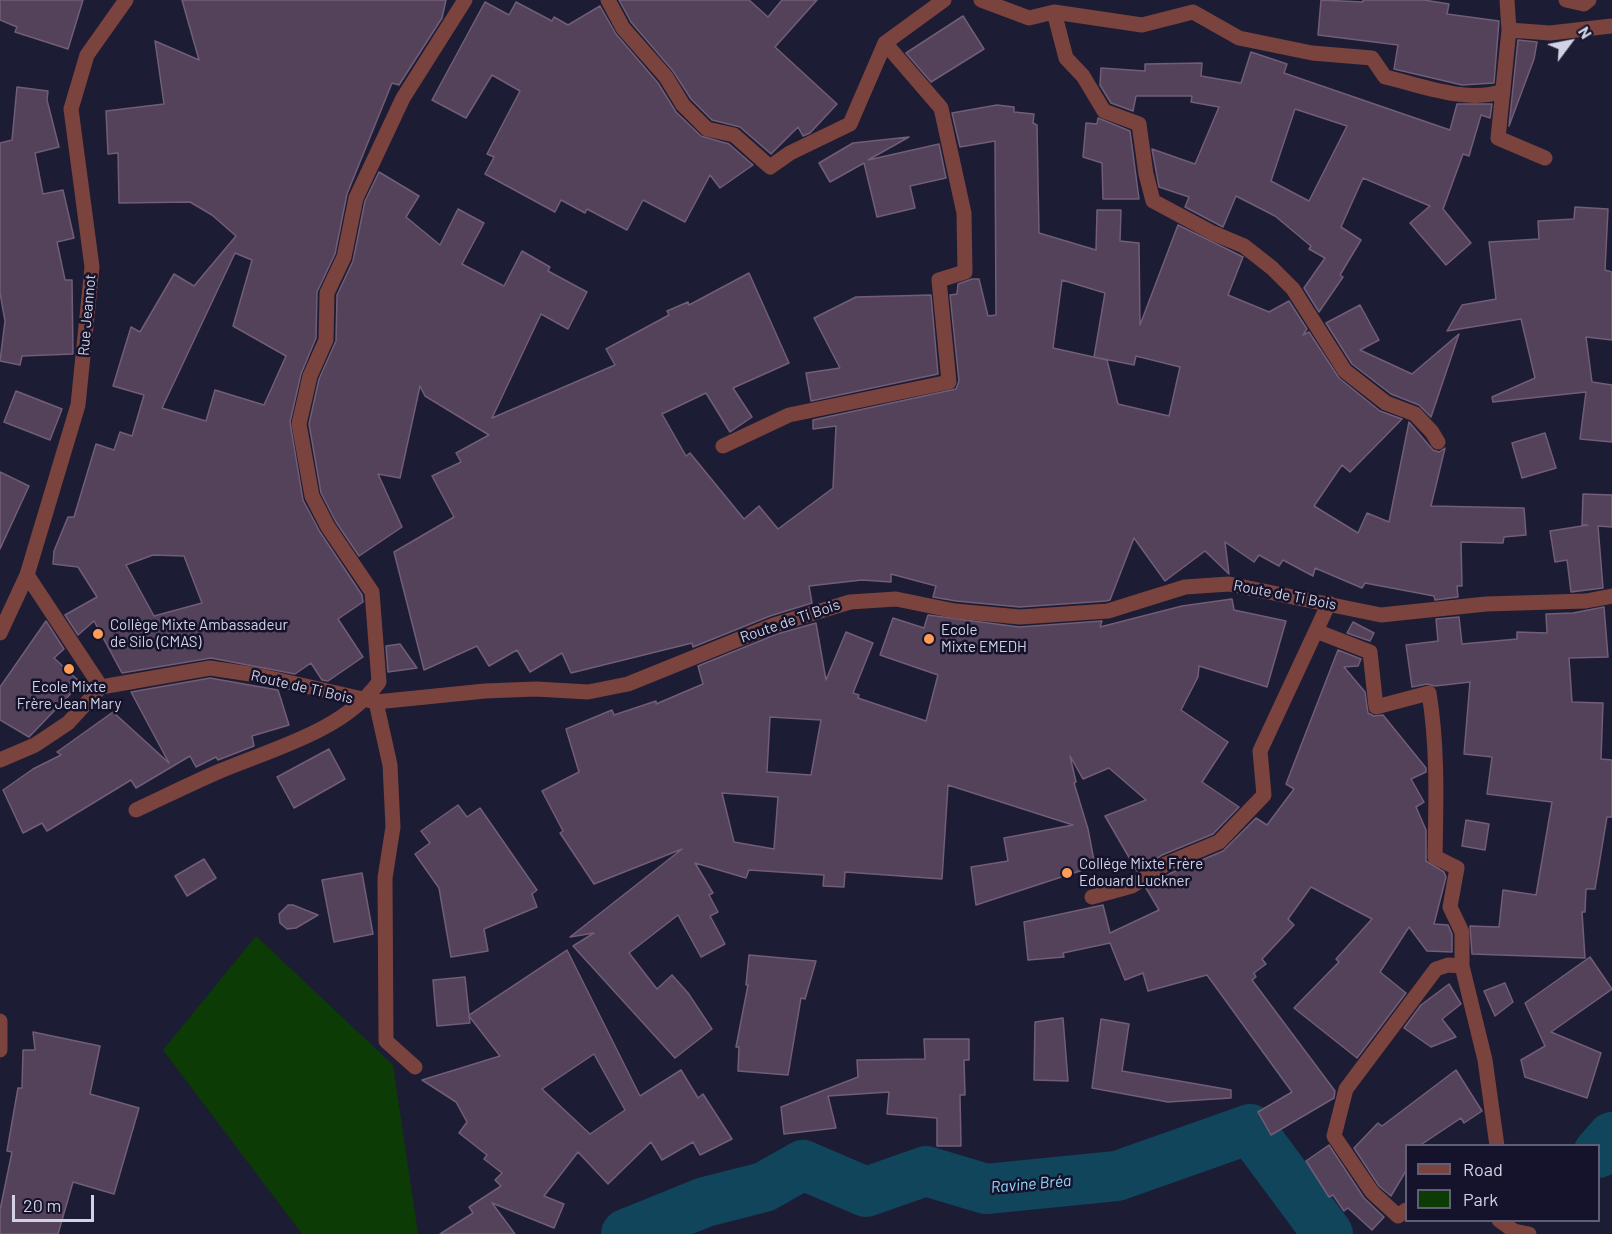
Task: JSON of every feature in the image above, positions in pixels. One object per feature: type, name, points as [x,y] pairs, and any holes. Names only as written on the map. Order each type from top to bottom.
[{"type":"street","name":"Rue Jeannot","points":[[0,633],[27,575],[78,405],[92,267],[71,109],[87,55],[126,0]]},
{"type":"street","points":[[136,810],[219,772],[286,745],[335,721],[370,702],[379,682],[372,591],[328,527],[312,496],[299,424],[310,376],[326,340],[327,293],[344,257],[357,198],[403,98],[465,0]]},
{"type":"street","points":[[608,0],[623,28],[666,77],[683,105],[707,129],[734,135],[770,167],[790,153],[850,124],[885,43],[944,0]]},
{"type":"street","points":[[981,0],[1029,18],[1054,12],[1142,25],[1194,12],[1239,38],[1312,53],[1372,58],[1385,77],[1479,95],[1488,96],[1503,91]]},
{"type":"street","points":[[1507,0],[1509,30],[1498,138],[1545,158]]},
{"type":"street","points":[[1566,0],[1584,4],[1589,0]]},
{"type":"street","points":[[1054,12],[1066,58],[1083,76],[1104,111],[1139,124],[1146,174],[1153,201],[1213,233],[1244,246],[1272,268],[1293,290],[1345,371],[1386,403],[1415,414],[1438,442]]},
{"type":"street","points":[[1509,30],[1550,33],[1612,26]]},
{"type":"street","points":[[723,446],[789,415],[949,382],[939,280],[965,272],[964,213],[941,108],[885,43]]},
{"type":"street","points":[[0,760],[35,745],[68,723],[102,687],[27,575]]},
{"type":"street","name":"Route de Ti Bois","points":[[102,687],[210,668],[257,675],[370,702],[485,691],[537,689],[588,692],[628,684],[774,625],[850,602],[896,599],[955,611],[1020,617],[1108,611],[1185,587],[1228,584],[1381,615],[1486,604],[1586,601],[1612,596]]},
{"type":"street","points":[[1092,897],[1132,886],[1166,864],[1219,842],[1264,795],[1260,751],[1329,603]]},
{"type":"street","points":[[1316,631],[1370,652],[1376,707],[1429,693],[1435,729],[1437,782],[1435,857],[1457,868],[1450,907],[1462,932],[1462,966],[1485,1060],[1494,1143]]},
{"type":"street","points":[[370,702],[390,765],[393,827],[385,878],[386,1041],[415,1067]]},
{"type":"street","points":[[1405,1211],[1398,1216],[1372,1192],[1334,1136],[1346,1089],[1436,969],[1448,965],[1462,966]]},
{"type":"street","points":[[0,1021],[0,1050]]},
{"type":"street","points":[[1500,1222],[1514,1231],[1529,1234]]},
{"type":"green space","points":[[256,936],[393,1065],[418,1234],[302,1234],[163,1050]]},
{"type":"building","points":[[0,0],[83,0],[68,49],[15,32],[17,27],[0,20]]},
{"type":"building","points":[[182,0],[446,0],[442,18],[399,85],[392,83],[347,194],[335,254],[317,292],[316,338],[301,374],[290,422],[303,500],[320,532],[362,595],[363,602],[338,619],[363,657],[328,681],[322,680],[311,663],[295,674],[211,658],[122,673],[94,621],[78,635],[65,615],[97,597],[78,567],[53,564],[54,551],[68,517],[74,517],[96,444],[114,450],[120,432],[132,436],[144,395],[113,386],[131,327],[140,332],[174,274],[194,286],[236,236],[212,215],[190,202],[119,203],[118,153],[108,154],[106,111],[164,104],[155,41],[199,60]],"holes":[[[235,253],[252,260],[233,326],[286,356],[264,405],[215,390],[206,421],[162,408]],[[153,555],[184,556],[202,603],[154,616],[126,565]]]},
{"type":"building","points":[[619,0],[749,0],[768,17],[782,0],[817,0],[775,47],[837,104],[810,133],[803,136],[798,127],[771,154],[740,127],[712,120],[691,99],[673,71],[631,22]]},
{"type":"building","points":[[1321,0],[1363,2],[1363,0],[1424,0],[1449,4],[1447,14],[1499,21],[1494,83],[1462,85],[1394,69],[1398,45],[1318,35]]},
{"type":"building","points":[[485,2],[509,15],[516,2],[552,21],[554,17],[568,25],[600,6],[616,34],[658,83],[676,112],[701,136],[729,144],[753,165],[720,188],[710,175],[685,222],[643,200],[627,230],[587,209],[585,213],[561,200],[555,212],[485,174],[494,157],[487,154],[520,91],[492,75],[466,118],[432,100]]},
{"type":"building","points":[[963,16],[984,49],[931,82],[906,53]]},
{"type":"building","points":[[1518,40],[1537,42],[1534,59],[1509,126]]},
{"type":"building","points":[[1251,52],[1287,64],[1284,73],[1450,130],[1457,104],[1492,104],[1490,118],[1481,115],[1469,156],[1463,154],[1443,209],[1471,243],[1446,265],[1410,223],[1430,206],[1363,178],[1341,227],[1361,240],[1340,275],[1343,277],[1319,312],[1304,288],[1325,258],[1309,249],[1311,246],[1275,216],[1236,196],[1223,227],[1185,207],[1189,197],[1159,187],[1152,149],[1195,164],[1219,107],[1191,102],[1192,96],[1136,96],[1133,111],[1111,103],[1100,85],[1101,68],[1145,71],[1145,64],[1202,63],[1201,76],[1241,83]],"holes":[[[1295,109],[1347,126],[1309,201],[1271,181]]]},
{"type":"building","points":[[17,87],[48,91],[47,100],[59,147],[35,153],[43,194],[63,190],[74,238],[57,242],[65,280],[72,280],[73,354],[22,356],[20,365],[0,361],[5,321],[0,293],[0,143],[12,140]]},
{"type":"building","points":[[997,105],[1014,107],[1014,112],[1034,114],[1033,123],[1037,125],[1039,233],[1096,250],[1097,210],[1121,210],[1120,241],[1139,243],[1140,325],[1178,225],[1243,257],[1228,295],[1269,312],[1289,301],[1307,329],[1303,335],[1309,332],[1339,378],[1380,411],[1402,419],[1350,472],[1342,465],[1314,506],[1358,533],[1367,513],[1389,522],[1409,422],[1433,450],[1439,452],[1445,448],[1431,506],[1524,508],[1526,535],[1504,537],[1503,543],[1461,542],[1462,586],[1457,586],[1458,597],[1435,600],[1434,596],[1365,583],[1362,588],[1315,568],[1313,576],[1283,560],[1279,566],[1259,555],[1254,562],[1225,542],[1229,574],[1205,551],[1165,581],[1134,538],[1110,600],[1106,601],[1020,607],[956,601],[933,597],[936,586],[891,574],[891,582],[862,580],[809,586],[812,603],[770,616],[693,647],[692,643],[571,673],[562,653],[530,672],[517,650],[489,666],[477,646],[424,670],[394,552],[454,517],[432,476],[461,462],[456,453],[489,435],[425,396],[420,386],[400,478],[378,474],[402,527],[359,556],[336,522],[321,493],[309,424],[319,379],[336,341],[337,295],[353,261],[365,201],[379,172],[419,196],[406,217],[440,245],[458,209],[484,223],[462,264],[504,286],[522,251],[550,267],[548,271],[587,292],[568,329],[541,314],[492,418],[615,365],[606,349],[669,315],[667,311],[688,302],[689,305],[749,273],[789,363],[733,388],[752,417],[730,432],[706,393],[662,414],[686,456],[690,453],[744,519],[759,506],[778,529],[833,488],[836,426],[813,429],[813,420],[956,389],[959,381],[950,295],[957,294],[958,284],[979,279],[988,316],[996,315],[995,141],[960,147],[952,113]],"holes":[[[1062,280],[1105,293],[1094,357],[1134,365],[1136,356],[1180,367],[1169,416],[1118,404],[1107,360],[1053,348]]]},
{"type":"building","points":[[1098,118],[1130,131],[1139,199],[1103,199],[1102,163],[1083,157],[1086,123],[1097,124]]},
{"type":"building","points":[[909,137],[868,160],[939,144],[946,178],[910,186],[915,208],[877,217],[864,163],[830,182],[819,163],[853,143]]},
{"type":"building","points":[[1575,207],[1608,209],[1605,270],[1612,272],[1612,340],[1586,337],[1592,382],[1612,385],[1612,442],[1580,439],[1586,392],[1493,402],[1492,397],[1535,378],[1521,319],[1447,331],[1462,305],[1496,299],[1489,242],[1539,239],[1538,221],[1574,219]]},
{"type":"building","points":[[931,295],[938,374],[811,401],[806,373],[840,368],[814,318],[856,297]]},
{"type":"building","points":[[1360,305],[1379,340],[1360,350],[1412,374],[1459,334],[1431,417],[1419,405],[1391,394],[1352,364],[1326,323]]},
{"type":"building","points":[[16,391],[62,409],[50,440],[4,422]]},
{"type":"building","points":[[1545,433],[1556,468],[1522,478],[1512,443]]},
{"type":"building","points":[[0,472],[29,486],[0,549]]},
{"type":"building","points":[[1583,494],[1612,495],[1612,527],[1598,526],[1603,588],[1571,592],[1567,560],[1555,562],[1550,531],[1588,525],[1582,525]]},
{"type":"building","points":[[1232,599],[1234,610],[1286,621],[1267,687],[1199,666],[1198,677],[1181,710],[1228,742],[1202,782],[1239,807],[1213,834],[1162,855],[1137,871],[1105,816],[1146,800],[1109,768],[1083,779],[1070,756],[1076,782],[1074,783],[1088,829],[1095,866],[976,905],[971,867],[1008,861],[1004,838],[1073,825],[948,785],[942,879],[845,872],[844,887],[823,886],[824,875],[749,870],[746,878],[695,863],[713,893],[709,895],[718,912],[710,916],[725,944],[701,957],[678,915],[629,953],[657,989],[672,975],[688,993],[712,1029],[675,1058],[573,946],[594,933],[570,937],[682,849],[594,884],[560,833],[563,831],[542,791],[579,772],[566,729],[612,710],[614,715],[656,701],[656,704],[703,684],[698,666],[777,634],[816,623],[826,680],[846,632],[873,643],[853,693],[859,695],[858,698],[926,721],[938,675],[880,655],[893,618],[924,628],[928,615],[1019,627],[1102,621],[1100,627],[1182,606]],"holes":[[[770,717],[821,720],[811,775],[767,772]],[[722,793],[778,797],[774,849],[734,842]]]},
{"type":"building","points":[[1604,607],[1608,657],[1569,658],[1572,702],[1603,703],[1601,759],[1612,760],[1612,817],[1607,817],[1595,889],[1586,889],[1585,912],[1582,912],[1585,958],[1472,954],[1470,926],[1499,927],[1503,890],[1536,895],[1552,802],[1487,794],[1492,757],[1464,754],[1470,682],[1412,687],[1406,645],[1438,641],[1436,619],[1459,617],[1462,644],[1517,639],[1517,632],[1547,633],[1546,614],[1573,613]]},
{"type":"building","points":[[46,621],[64,649],[54,658],[81,683],[29,737],[0,720],[0,687]]},
{"type":"building","points":[[1353,622],[1374,633],[1370,641],[1347,633]]},
{"type":"building","points":[[400,644],[417,668],[388,672],[386,646]]},
{"type":"building","points":[[1338,650],[1361,659],[1358,666],[1344,667],[1365,692],[1368,713],[1374,716],[1383,715],[1426,768],[1426,772],[1411,779],[1424,802],[1416,807],[1426,830],[1426,861],[1444,872],[1446,877],[1434,924],[1448,925],[1452,934],[1452,952],[1427,951],[1409,927],[1380,972],[1406,993],[1357,1058],[1294,1008],[1339,962],[1336,959],[1372,919],[1311,887],[1288,919],[1294,925],[1262,959],[1266,964],[1254,973],[1256,977],[1252,980],[1335,1091],[1334,1098],[1271,1135],[1258,1112],[1292,1092],[1207,975],[1148,991],[1143,973],[1125,980],[1110,943],[1063,953],[1064,957],[1028,960],[1024,922],[1103,905],[1110,933],[1159,910],[1146,888],[1171,873],[1223,851],[1256,818],[1267,825],[1294,789],[1286,784]]},
{"type":"building","points":[[210,678],[278,690],[289,725],[252,736],[254,746],[218,760],[216,757],[196,767],[190,756],[136,788],[131,780],[47,831],[42,823],[23,833],[3,790],[33,769],[61,755],[57,752],[113,712],[169,763],[131,692]]},
{"type":"building","points":[[329,749],[345,779],[294,808],[277,777]]},
{"type":"building","points":[[458,805],[467,817],[480,808],[537,890],[532,894],[537,907],[484,929],[488,951],[451,957],[439,888],[415,854],[430,843],[421,831]]},
{"type":"building","points":[[1466,820],[1489,824],[1485,850],[1462,846]]},
{"type":"building","points":[[204,859],[216,878],[187,896],[175,876]]},
{"type":"building","points":[[362,873],[373,934],[334,942],[322,880]]},
{"type":"building","points":[[288,905],[318,915],[296,928],[287,929],[280,923],[279,914]]},
{"type":"building","points":[[567,950],[640,1096],[681,1070],[698,1098],[703,1094],[732,1139],[700,1155],[693,1142],[662,1160],[651,1142],[608,1184],[578,1152],[544,1196],[564,1204],[554,1228],[492,1203],[515,1234],[440,1234],[473,1213],[469,1207],[501,1186],[495,1180],[502,1173],[484,1159],[487,1155],[459,1133],[467,1122],[456,1102],[422,1080],[500,1056],[469,1016],[470,1023],[437,1026],[433,980],[465,977],[469,1015]],"holes":[[[594,1054],[625,1110],[590,1134],[542,1089]]]},
{"type":"building","points":[[749,955],[816,961],[805,999],[801,998],[788,1075],[738,1071],[739,1047],[736,1047],[748,985],[746,985]]},
{"type":"building","points":[[1590,957],[1612,989],[1551,1032],[1601,1053],[1587,1098],[1525,1077],[1521,1060],[1545,1046],[1525,1003]]},
{"type":"building","points":[[1505,983],[1513,1002],[1495,1016],[1484,991]]},
{"type":"building","points":[[1449,984],[1461,1004],[1442,1019],[1456,1037],[1431,1047],[1404,1028],[1421,1005]]},
{"type":"building","points":[[1063,1018],[1068,1081],[1034,1080],[1035,1022]]},
{"type":"building","points":[[1101,1019],[1129,1024],[1122,1071],[1231,1090],[1231,1098],[1168,1102],[1092,1088]]},
{"type":"building","points":[[33,1032],[100,1046],[90,1094],[139,1108],[114,1194],[73,1182],[58,1234],[0,1234],[0,1210],[12,1152],[7,1151],[18,1088],[22,1088],[23,1050],[35,1050]]},
{"type":"building","points":[[924,1039],[969,1039],[969,1060],[964,1060],[965,1095],[960,1095],[961,1146],[937,1146],[937,1118],[887,1114],[889,1092],[828,1096],[836,1128],[784,1134],[781,1107],[858,1077],[857,1060],[925,1059]]},
{"type":"building","points":[[1456,1070],[1482,1111],[1464,1123],[1461,1118],[1422,1144],[1405,1144],[1405,1172],[1391,1196],[1379,1186],[1354,1148],[1378,1123],[1382,1126]]},
{"type":"building","points":[[1329,1145],[1364,1198],[1384,1217],[1372,1230],[1348,1208],[1344,1211],[1333,1195],[1329,1197],[1306,1161]]},
{"type":"waterway","name":"Ravine Bréa","points":[[626,1234],[705,1202],[764,1187],[803,1165],[866,1192],[926,1171],[986,1189],[1117,1176],[1250,1129],[1328,1234]]},
{"type":"waterway","name":"Ravine Bréa","points":[[1600,1151],[1612,1137]]},
{"type":"place","name":"Collège Mixte Ambassadeur de Silo (CMAS)","points":[[98,634]]},
{"type":"place","name":"Ecole Mixte EMEDH","points":[[929,639]]},
{"type":"place","name":"Ecole Mixte Frère Jean Mary","points":[[69,669]]},
{"type":"place","name":"Collége Mixte Frère Edouard Luckner","points":[[1067,873]]}]
